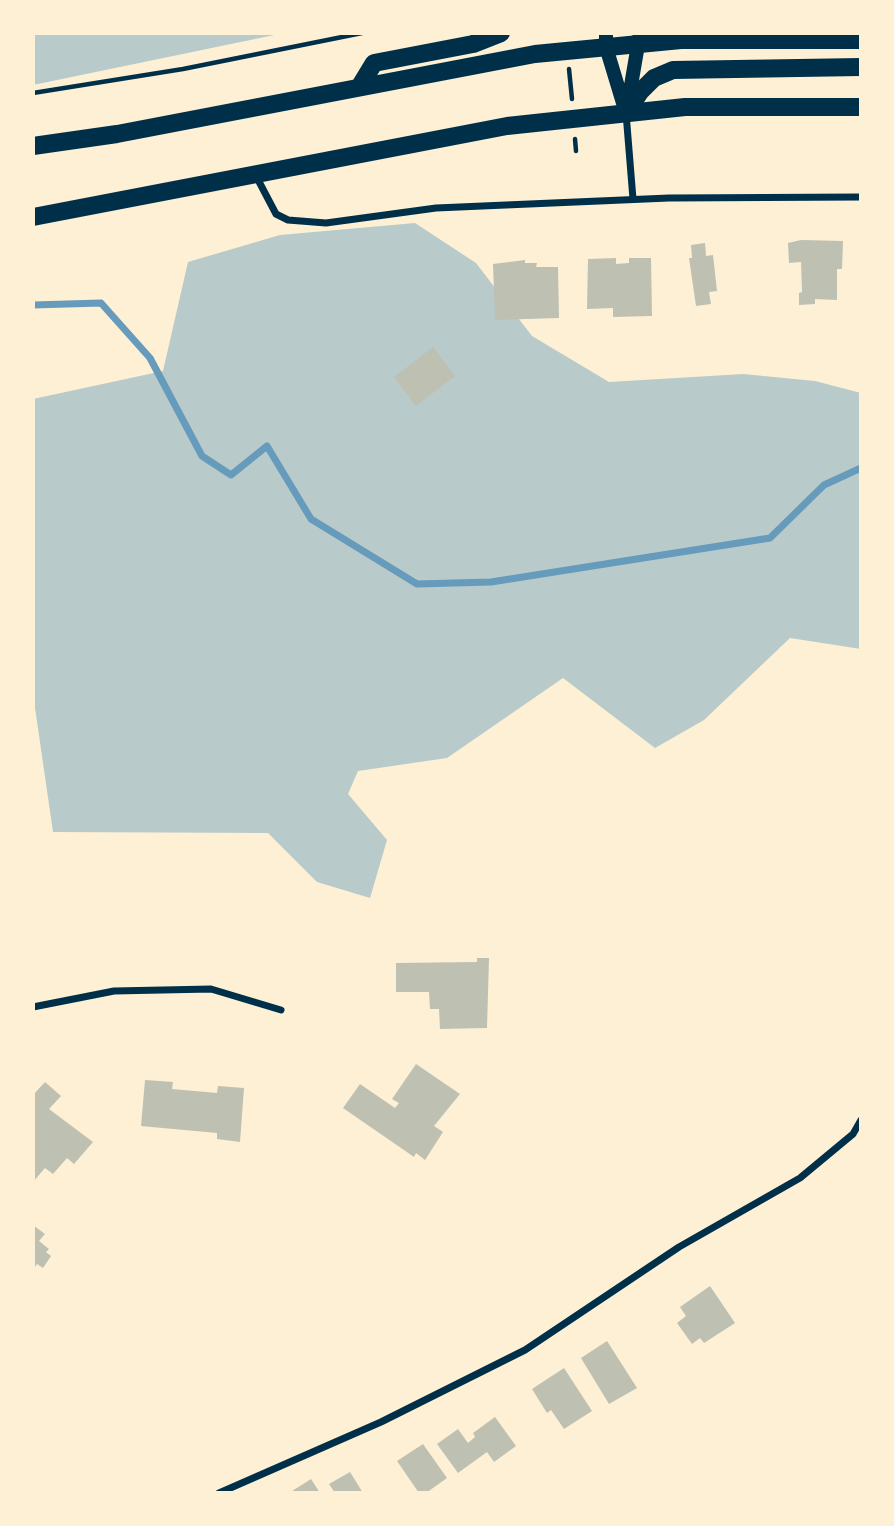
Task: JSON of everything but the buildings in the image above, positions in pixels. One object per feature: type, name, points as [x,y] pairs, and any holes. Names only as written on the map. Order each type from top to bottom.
[{"type":"main road","points":[[360,86],[374,63],[473,44],[501,33]]},
{"type":"main road","points":[[626,113],[640,39]]},
{"type":"main road","points":[[33,146],[117,134],[449,68],[567,51],[606,40],[861,40]]},
{"type":"main road","points":[[606,40],[626,113]]},
{"type":"main road","points":[[626,113],[640,92],[654,78],[673,70],[861,67]]},
{"type":"main road","points":[[33,217],[474,132],[573,118],[685,107],[861,107]]},
{"type":"street","points":[[626,113],[633,199]]},
{"type":"street","points":[[255,174],[276,214],[288,220],[326,223],[436,208],[633,199],[861,197]]},
{"type":"street","points":[[33,1007],[114,990],[211,989],[281,1010]]},
{"type":"street","points":[[219,1493],[381,1422],[525,1350],[679,1247],[800,1178],[853,1134],[861,1120]]},
{"type":"path","points":[[33,93],[170,71],[362,33]]},
{"type":"path","points":[[567,51],[576,151]]},
{"type":"shaded area","points":[[33,33],[284,33],[33,85]]},
{"type":"shaded area","points":[[415,223],[476,263],[532,336],[609,382],[743,374],[815,381],[861,393],[861,649],[790,638],[704,720],[655,748],[563,678],[447,758],[358,771],[348,794],[387,840],[370,898],[317,882],[268,833],[53,832],[33,694],[33,399],[163,371],[188,262],[280,235]]},
{"type":"waterway","points":[[33,305],[101,303],[150,358],[202,456],[231,475],[267,446],[311,519],[417,584],[491,582],[770,538],[824,485],[861,468]]}]
